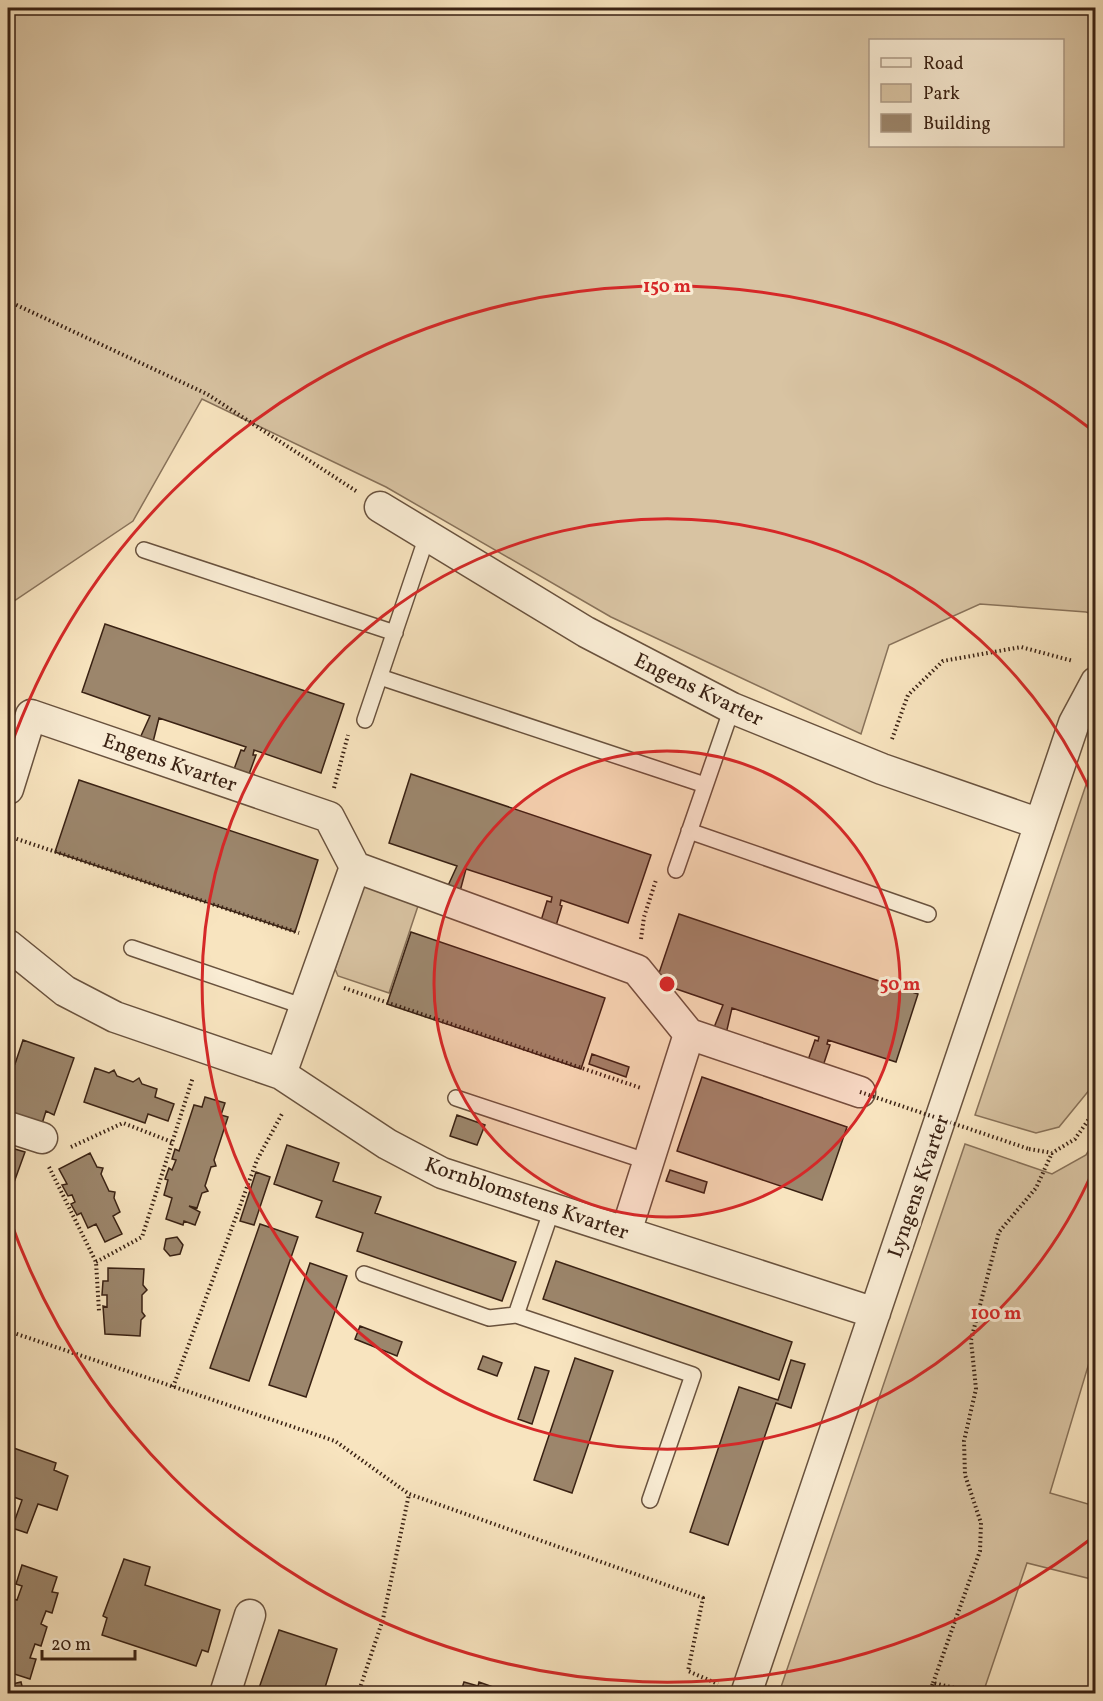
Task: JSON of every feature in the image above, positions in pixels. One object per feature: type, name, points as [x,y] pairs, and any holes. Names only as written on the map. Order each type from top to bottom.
[{"type":"street","name":"Engens Kvarter","points":[[380,507],[586,632],[732,708],[882,768],[1040,824]]},
{"type":"street","name":"Lyngens Kvarter","points":[[733,1689],[875,1313],[1074,723],[1095,682]]},
{"type":"street","name":"Engens Kvarter","points":[[8,789],[31,715],[329,817]]},
{"type":"street","points":[[329,817],[355,867],[638,970],[689,1034],[860,1092]]},
{"type":"street","points":[[289,1080],[305,1007],[355,867]]},
{"type":"street","name":"Kornblomstens Kvarter","points":[[8,945],[65,991],[116,1017],[289,1080],[387,1144],[442,1173],[875,1313]]},
{"type":"street","points":[[626,1232],[646,1161],[689,1034]]},
{"type":"street","points":[[8,1127],[42,1138]]},
{"type":"street","points":[[225,1694],[250,1615]]},
{"type":"lane","points":[[365,720],[428,536]]},
{"type":"lane","points":[[144,550],[395,633]]},
{"type":"lane","points":[[380,677],[705,785]]},
{"type":"lane","points":[[676,870],[732,708]]},
{"type":"lane","points":[[689,831],[928,914]]},
{"type":"lane","points":[[132,948],[305,1007]]},
{"type":"lane","points":[[456,1098],[646,1161]]},
{"type":"lane","points":[[516,1315],[552,1209]]},
{"type":"lane","points":[[364,1274],[489,1318],[516,1315],[693,1374],[650,1500]]},
{"type":"path","points":[[8,301],[207,394],[380,507]]},
{"type":"path","points":[[882,768],[908,695],[943,661],[1021,647],[1074,661]]},
{"type":"path","points":[[329,817],[338,765],[352,721],[365,720]]},
{"type":"path","points":[[8,836],[328,943]]},
{"type":"path","points":[[638,970],[644,917],[658,874],[676,870]]},
{"type":"path","points":[[315,978],[668,1097]]},
{"type":"path","points":[[96,1262],[142,1237],[202,1047]]},
{"type":"path","points":[[174,1387],[257,1160],[289,1080]]},
{"type":"path","points":[[860,1092],[1029,1149],[1052,1153]]},
{"type":"path","points":[[929,1694],[980,1551],[981,1522],[965,1475],[964,1441],[976,1389],[971,1340],[999,1232],[1036,1188],[1052,1153],[1075,1139],[1095,1109]]},
{"type":"path","points":[[99,1311],[96,1262],[44,1156],[42,1138],[68,1149],[123,1123],[172,1142]]},
{"type":"path","points":[[8,1331],[335,1441],[409,1494],[703,1598],[688,1671],[733,1689]]},
{"type":"path","points":[[358,1694],[383,1619],[409,1494]]},
{"type":"path","points":[[933,1683],[981,1694]]},
{"type":"green space","points":[[8,8],[1095,8],[1095,615],[1086,612],[980,604],[889,645],[861,734],[611,617],[386,487],[202,399],[133,521],[8,605]]},
{"type":"green space","points":[[1095,758],[1095,1083],[1059,1127],[1036,1133],[975,1115]]},
{"type":"green space","points":[[364,885],[419,903],[389,993],[338,976],[335,969]]},
{"type":"green space","points":[[1095,1140],[1095,1343],[1050,1493],[1095,1506],[1095,1580],[1027,1563],[983,1693],[779,1693],[965,1144],[1052,1174],[1086,1155]]},
{"type":"building","points":[[105,624],[344,704],[321,773],[254,750],[253,755],[256,755],[248,777],[233,772],[241,750],[244,751],[246,747],[159,718],[153,742],[140,738],[150,716],[82,692]]},
{"type":"building","points":[[411,774],[651,855],[628,923],[561,900],[560,905],[562,906],[555,929],[540,924],[547,901],[551,902],[552,897],[466,869],[459,895],[446,890],[457,866],[389,843]]},
{"type":"building","points":[[79,780],[318,860],[295,932],[55,852]]},
{"type":"building","points":[[679,914],[918,994],[896,1062],[828,1040],[827,1044],[830,1045],[822,1069],[807,1063],[815,1040],[818,1041],[819,1037],[732,1008],[726,1034],[713,1030],[723,1005],[656,982]]},
{"type":"building","points":[[411,932],[605,998],[581,1069],[387,1004]]},
{"type":"building","points":[[23,1040],[74,1058],[54,1115],[46,1111],[41,1127],[8,1115],[8,1061],[15,1064]]},
{"type":"building","points":[[592,1054],[629,1067],[626,1077],[589,1064]]},
{"type":"building","points":[[95,1068],[109,1073],[114,1070],[117,1076],[133,1082],[139,1078],[142,1084],[157,1089],[155,1097],[174,1104],[168,1121],[148,1114],[145,1123],[84,1102]]},
{"type":"building","points":[[702,1077],[847,1127],[822,1200],[677,1151]]},
{"type":"building","points":[[205,1097],[225,1103],[221,1115],[228,1117],[214,1160],[216,1166],[211,1167],[205,1186],[208,1191],[202,1193],[197,1208],[189,1206],[200,1212],[195,1225],[184,1221],[183,1225],[166,1219],[172,1198],[164,1195],[168,1180],[165,1179],[169,1168],[172,1170],[176,1160],[172,1159],[175,1149],[179,1151],[194,1105],[202,1107]]},
{"type":"building","points":[[457,1115],[485,1125],[477,1145],[450,1136]]},
{"type":"building","points":[[287,1145],[339,1163],[333,1181],[381,1197],[375,1213],[516,1262],[502,1301],[357,1251],[363,1233],[316,1217],[322,1201],[274,1184]]},
{"type":"building","points":[[8,1147],[25,1152],[8,1199]]},
{"type":"building","points":[[90,1153],[97,1167],[103,1168],[101,1174],[109,1191],[115,1192],[114,1198],[120,1212],[113,1216],[122,1234],[105,1242],[96,1224],[88,1228],[81,1213],[77,1215],[71,1204],[75,1202],[72,1195],[68,1196],[62,1185],[67,1184],[59,1169]]},
{"type":"building","points":[[670,1170],[707,1182],[704,1193],[666,1181]]},
{"type":"building","points":[[256,1172],[270,1177],[254,1225],[240,1221]]},
{"type":"building","points":[[260,1224],[298,1237],[249,1381],[210,1368]]},
{"type":"building","points":[[177,1237],[183,1245],[180,1254],[170,1256],[164,1249],[166,1239]]},
{"type":"building","points":[[556,1261],[792,1342],[779,1380],[543,1299]]},
{"type":"building","points":[[310,1263],[347,1276],[306,1397],[269,1385]]},
{"type":"building","points":[[108,1268],[144,1269],[143,1285],[147,1290],[142,1295],[142,1312],[145,1316],[141,1320],[140,1336],[105,1334],[103,1306],[107,1307],[107,1295],[102,1295],[103,1281],[108,1281]]},
{"type":"building","points":[[360,1326],[402,1342],[397,1356],[355,1339]]},
{"type":"building","points":[[483,1356],[502,1363],[497,1376],[478,1369]]},
{"type":"building","points":[[575,1358],[613,1371],[572,1493],[534,1480]]},
{"type":"building","points":[[791,1360],[805,1364],[791,1408],[776,1403],[728,1545],[690,1532],[739,1387],[778,1400]]},
{"type":"building","points":[[535,1367],[549,1371],[532,1424],[518,1419]]},
{"type":"building","points":[[8,1446],[56,1463],[54,1470],[68,1476],[57,1510],[38,1504],[27,1533],[12,1528],[22,1500],[8,1495]]},
{"type":"building","points":[[124,1559],[150,1567],[145,1585],[220,1610],[208,1652],[202,1650],[196,1666],[102,1635],[107,1618],[103,1616]]},
{"type":"building","points":[[22,1565],[57,1577],[52,1592],[58,1593],[52,1613],[46,1611],[41,1624],[47,1627],[41,1646],[35,1644],[30,1658],[36,1659],[30,1679],[8,1672],[8,1630],[11,1619],[8,1617],[8,1606],[10,1598],[17,1600],[22,1586],[16,1584]]},
{"type":"building","points":[[279,1630],[337,1649],[323,1694],[257,1694]]},
{"type":"building","points":[[21,1682],[24,1694],[8,1694],[8,1685]]},
{"type":"building","points":[[464,1682],[478,1686],[479,1682],[513,1694],[460,1694]]}]
